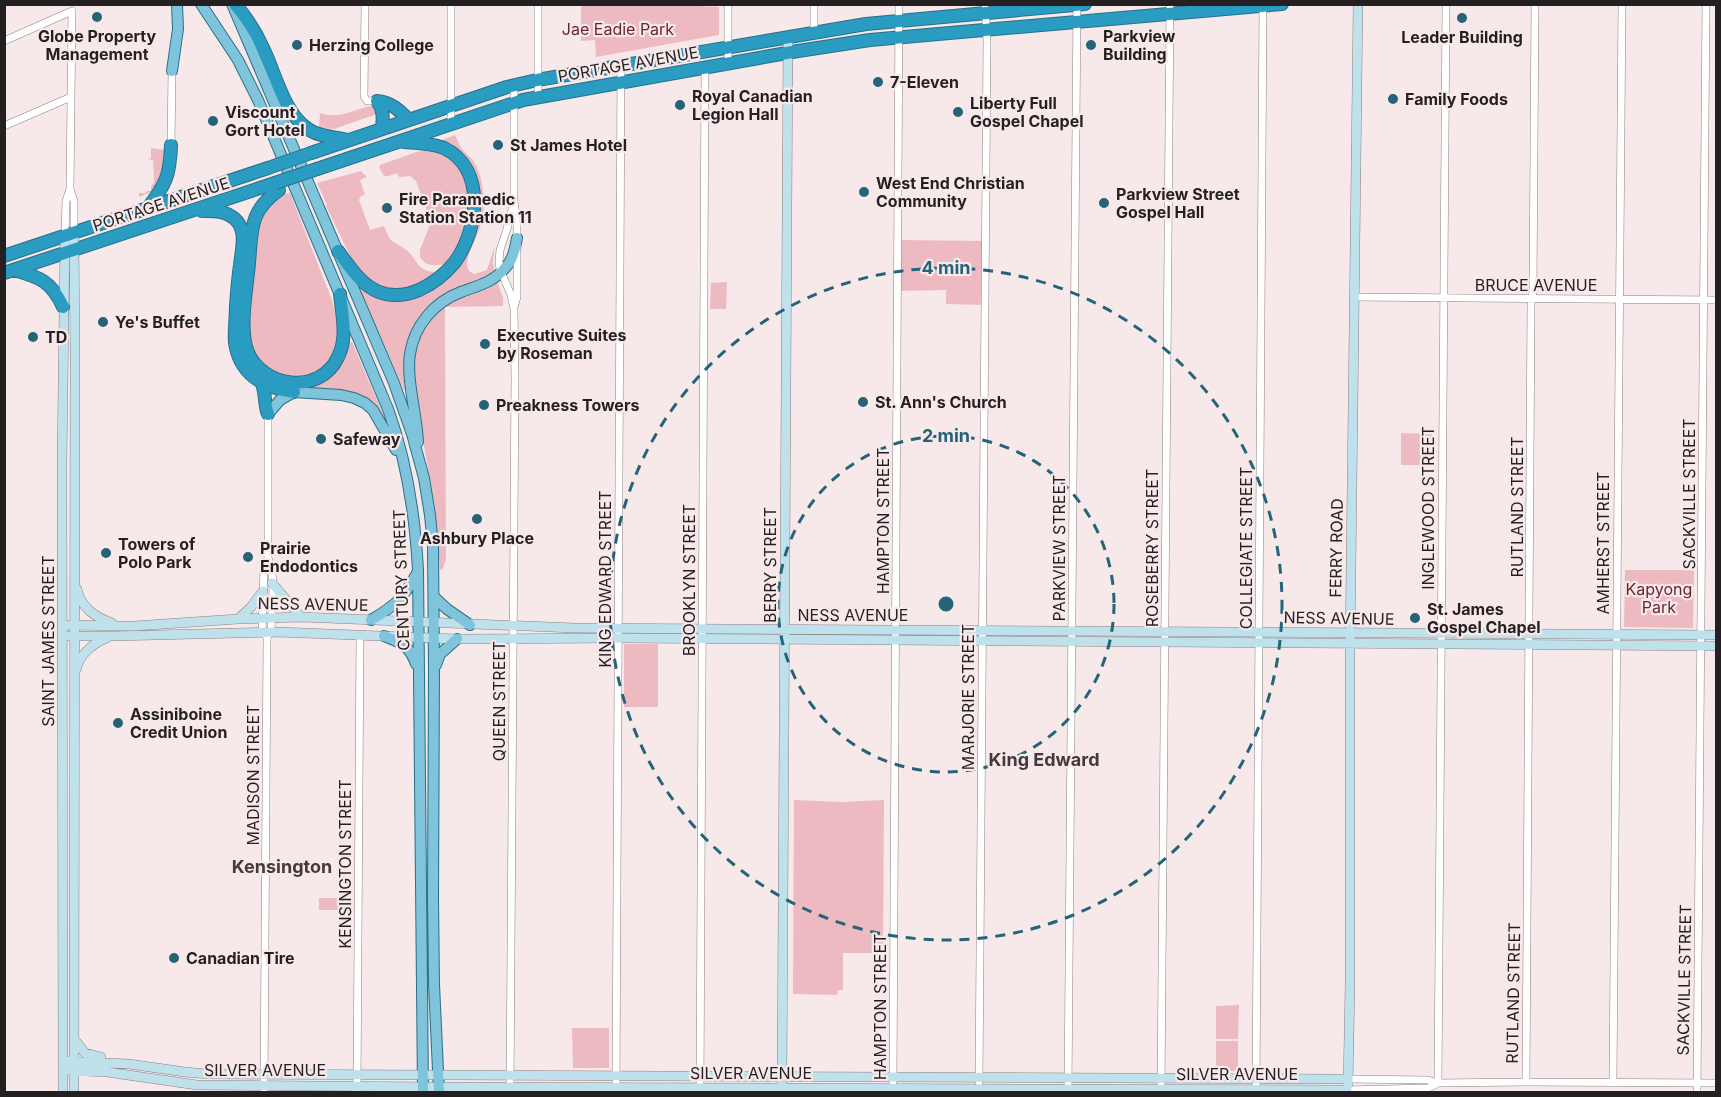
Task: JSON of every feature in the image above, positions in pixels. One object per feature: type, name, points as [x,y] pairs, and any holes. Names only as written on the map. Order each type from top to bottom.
[{"type":"highway","points":[[234,4],[252,26],[296,118],[312,132],[350,140]]},
{"type":"highway","name":"PORTAGE AVENUE","points":[[4,256],[514,85],[814,32],[985,9],[1085,4]]},
{"type":"highway","name":"PORTAGE AVENUE","points":[[9,271],[192,211],[277,187],[314,170],[514,102],[851,43],[1077,22],[1170,9],[1282,4]]},
{"type":"highway","points":[[377,101],[395,107],[409,120]]},
{"type":"highway","points":[[377,101],[384,114],[382,129]]},
{"type":"highway","points":[[338,251],[370,288],[393,295],[410,293],[425,286],[444,272],[459,255],[467,238],[474,210],[474,195],[468,172],[455,155],[443,148],[430,144],[400,141]]},
{"type":"highway","points":[[147,208],[166,181],[170,168],[171,145]]},
{"type":"highway","points":[[277,187],[258,209],[253,221],[244,330],[248,351],[267,376],[295,383],[310,381],[328,371],[335,363],[342,347],[344,332],[340,294]]},
{"type":"highway","points":[[192,211],[225,213],[233,218],[241,228],[243,242],[235,345],[245,368],[262,384],[294,392]]},
{"type":"highway","points":[[9,271],[31,274],[48,283],[56,292],[63,308]]},
{"type":"highway","points":[[262,384],[265,409],[268,414]]},
{"type":"main road","points":[[172,71],[178,29],[177,4]]},
{"type":"main road","name":"CENTURY STREET","points":[[201,4],[227,42],[250,83],[340,294],[388,409],[406,468],[413,502],[419,623],[423,1090]]},
{"type":"main road","name":"CENTURY STREET","points":[[234,4],[394,383],[420,463],[432,526],[435,668],[433,910],[439,1090]]},
{"type":"main road","name":"FERRY ROAD","points":[[1347,1091],[1350,984],[1350,633],[1358,4]]},
{"type":"main road","name":"BERRY STREET","points":[[782,1090],[788,37]]},
{"type":"main road","name":"SAINT JAMES STREET","points":[[63,1092],[63,308],[70,235]]},
{"type":"main road","points":[[420,463],[409,367],[409,355],[414,337],[423,321],[439,304],[454,295],[488,282],[502,272],[511,260],[517,238]]},
{"type":"main road","name":"SAINT JAMES STREET","points":[[69,252],[75,579],[74,1092]]},
{"type":"main road","points":[[268,414],[280,400],[294,392],[354,398],[365,403],[379,418],[406,468]]},
{"type":"main road","points":[[370,620],[398,603],[418,570]]},
{"type":"main road","points":[[75,579],[78,594],[89,611],[99,619],[120,626]]},
{"type":"main road","points":[[272,583],[301,617]]},
{"type":"main road","points":[[238,619],[263,591]]},
{"type":"main road","points":[[434,597],[470,625]]},
{"type":"main road","name":"NESS AVENUE","points":[[62,630],[75,626],[177,624],[301,617],[619,633],[1259,637],[1350,633],[1440,639],[1530,639],[1616,634],[1716,635]]},
{"type":"main road","name":"NESS AVENUE","points":[[62,630],[75,636],[267,634],[457,639],[513,639],[619,633]]},
{"type":"main road","points":[[74,678],[77,663],[89,649],[96,642],[114,636]]},
{"type":"main road","points":[[384,636],[405,645],[412,653],[419,672]]},
{"type":"main road","name":"NESS AVENUE","points":[[1259,637],[1371,644],[1440,639]]},
{"type":"main road","points":[[435,668],[440,654],[457,639]]},
{"type":"main road","name":"NESS AVENUE","points":[[1530,639],[1616,645],[1716,645]]},
{"type":"main road","points":[[1350,657],[1371,644]]},
{"type":"main road","points":[[75,1040],[82,1051],[88,1054],[129,1064]]},
{"type":"main road","name":"SILVER AVENUE","points":[[75,1066],[129,1064],[185,1072],[357,1075],[1348,1079]]},
{"type":"main road","name":"SILVER AVENUE","points":[[63,1065],[197,1085],[264,1089],[1347,1091]]},
{"type":"street","points":[[365,4],[364,96],[368,101],[377,101]]},
{"type":"street","points":[[451,4],[451,123]]},
{"type":"street","points":[[538,4],[538,97]]},
{"type":"street","points":[[728,4],[728,64]]},
{"type":"street","points":[[814,4],[814,32]]},
{"type":"street","name":"HAMPTON STREET","points":[[893,1090],[899,4]]},
{"type":"street","name":"INGLEWOOD STREET","points":[[1437,1083],[1446,4]]},
{"type":"street","name":"RUTLAND STREET","points":[[1526,1082],[1535,4]]},
{"type":"street","name":"AMHERST STREET","points":[[1613,1082],[1622,4]]},
{"type":"street","name":"SACKVILLE STREET","points":[[1697,1092],[1706,4]]},
{"type":"street","name":"PARKVIEW STREET","points":[[1068,1091],[1077,5]]},
{"type":"street","name":"COLLEGIATE STREET","points":[[1256,1091],[1263,5]]},
{"type":"street","name":"MARJORIE STREET","points":[[980,1090],[985,9]]},
{"type":"street","name":"ROSEBERRY STREET","points":[[1161,1091],[1170,9]]},
{"type":"street","name":"SAINT JAMES STREET","points":[[4,41],[72,11],[70,189],[66,201],[70,235]]},
{"type":"street","name":"KING EDWARD STREET","points":[[616,1090],[621,66]]},
{"type":"street","name":"BROOKLYN STREET","points":[[700,1090],[705,68]]},
{"type":"street","points":[[171,145],[172,71]]},
{"type":"street","name":"QUEEN STREET","points":[[514,85],[514,201],[517,222],[517,297],[514,309]]},
{"type":"street","points":[[4,126],[71,97]]},
{"type":"street","name":"QUEEN STREET","points":[[510,1090],[514,309],[499,264],[499,255],[514,201]]},
{"type":"street","name":"BRUCE AVENUE","points":[[1354,297],[1716,300]]},
{"type":"street","name":"MADISON STREET","points":[[264,1089],[267,618],[272,583],[271,565],[268,558],[268,414]]},
{"type":"street","name":"MADISON STREET","points":[[267,618],[263,591],[264,565],[268,558]]},
{"type":"street","name":"KENSINGTON STREET","points":[[357,1089],[360,635]]},
{"type":"street","name":"SILVER AVENUE","points":[[1348,1079],[1428,1080],[1437,1083],[1716,1083]]},
{"type":"street","name":"SILVER AVENUE","points":[[1347,1091],[1428,1088],[1437,1083]]},
{"type":"green space","name":"Jae Eadie Park","points":[[581,5],[719,7],[719,35],[596,57],[595,40],[581,41]]},
{"type":"green space","points":[[372,106],[378,108],[380,113],[334,129],[319,128],[320,113],[340,115]]},
{"type":"green space","points":[[455,135],[461,148],[473,160],[477,168],[483,195],[482,222],[469,254],[468,268],[474,274],[487,270],[495,245],[493,262],[495,273],[419,320],[408,390],[404,390],[359,288],[363,286],[398,299],[461,258],[476,189],[440,141]]},
{"type":"green space","points":[[151,148],[165,150],[166,167],[151,192],[139,197],[139,193],[151,191],[154,183],[153,160],[147,159],[151,158]]},
{"type":"green space","points":[[431,148],[449,155],[465,175],[470,209],[460,246],[448,262],[441,265],[425,263],[420,257],[420,250],[431,222],[416,181],[410,176],[399,177],[397,173],[384,176],[379,167],[422,150],[430,152]]},
{"type":"green space","points":[[361,171],[367,177],[360,180],[365,195],[359,200],[370,230],[384,226],[390,239],[410,253],[421,268],[439,272],[433,278],[403,292],[376,287],[355,266],[317,183]]},
{"type":"green space","points":[[290,193],[340,325],[336,352],[323,370],[305,379],[273,375],[253,356],[248,338],[257,219],[279,194]]},
{"type":"green space","points":[[898,240],[985,241],[985,305],[946,304],[946,290],[897,291]]},
{"type":"green space","points":[[497,281],[503,298],[503,306],[445,307],[446,560],[442,570],[440,569],[435,507],[415,395],[412,359],[424,324],[446,303]]},
{"type":"green space","points":[[727,282],[726,309],[710,309],[711,283]]},
{"type":"green space","points":[[352,342],[384,416],[382,417],[373,405],[274,385],[252,366],[310,384],[348,343]]},
{"type":"green space","points":[[1401,433],[1432,434],[1432,465],[1401,465]]},
{"type":"green space","name":"Kapyong Park","points":[[1625,570],[1694,570],[1693,628],[1624,627]]},
{"type":"green space","points":[[624,644],[658,644],[658,707],[624,707]]},
{"type":"green space","points":[[794,800],[842,802],[884,800],[883,953],[843,953],[843,990],[838,990],[837,995],[793,994]]},
{"type":"green space","points":[[319,898],[351,898],[351,910],[319,910]]},
{"type":"green space","points":[[1239,1005],[1238,1039],[1216,1039],[1216,1006]]},
{"type":"green space","points":[[572,1028],[609,1028],[609,1068],[573,1068]]},
{"type":"green space","points":[[1216,1041],[1238,1041],[1238,1071],[1216,1071]]},
{"type":"place","name":"Globe Property Management","points":[[97,17]]},
{"type":"place","name":"Leader Building","points":[[1462,18]]},
{"type":"place","name":"Herzing College","points":[[297,45]]},
{"type":"place","name":"Parkview Building","points":[[1091,45]]},
{"type":"place","name":"7-Eleven","points":[[878,82]]},
{"type":"place","name":"Family Foods","points":[[1393,99]]},
{"type":"place","name":"Royal Canadian Legion Hall","points":[[680,105]]},
{"type":"place","name":"Liberty Full Gospel Chapel","points":[[958,112]]},
{"type":"place","name":"Viscount Gort Hotel","points":[[213,121]]},
{"type":"place","name":"St James Hotel","points":[[498,145]]},
{"type":"place","name":"West End Christian Community","points":[[864,192]]},
{"type":"place","name":"Parkview Street Gospel Hall","points":[[1104,203]]},
{"type":"place","name":"Fire Paramedic Station Station 11","points":[[387,208]]},
{"type":"place","name":"Ye's Buffet","points":[[103,322]]},
{"type":"place","name":"TD","points":[[33,337]]},
{"type":"place","name":"Executive Suites by Roseman","points":[[485,344]]},
{"type":"place","name":"St. Ann's Church","points":[[863,402]]},
{"type":"place","name":"Preakness Towers","points":[[484,405]]},
{"type":"place","name":"Safeway","points":[[321,439]]},
{"type":"place","name":"Ashbury Place","points":[[477,519]]},
{"type":"place","name":"Towers of Polo Park","points":[[106,553]]},
{"type":"place","name":"Prairie Endodontics","points":[[248,557]]},
{"type":"place","name":"St. James Gospel Chapel","points":[[1415,618]]},
{"type":"place","name":"Assiniboine Credit Union","points":[[118,723]]},
{"type":"place","name":"Canadian Tire","points":[[174,958]]},
{"type":"district","name":"King Edward","points":[[1044,760]]},
{"type":"district","name":"Kensington","points":[[282,867]]}]
